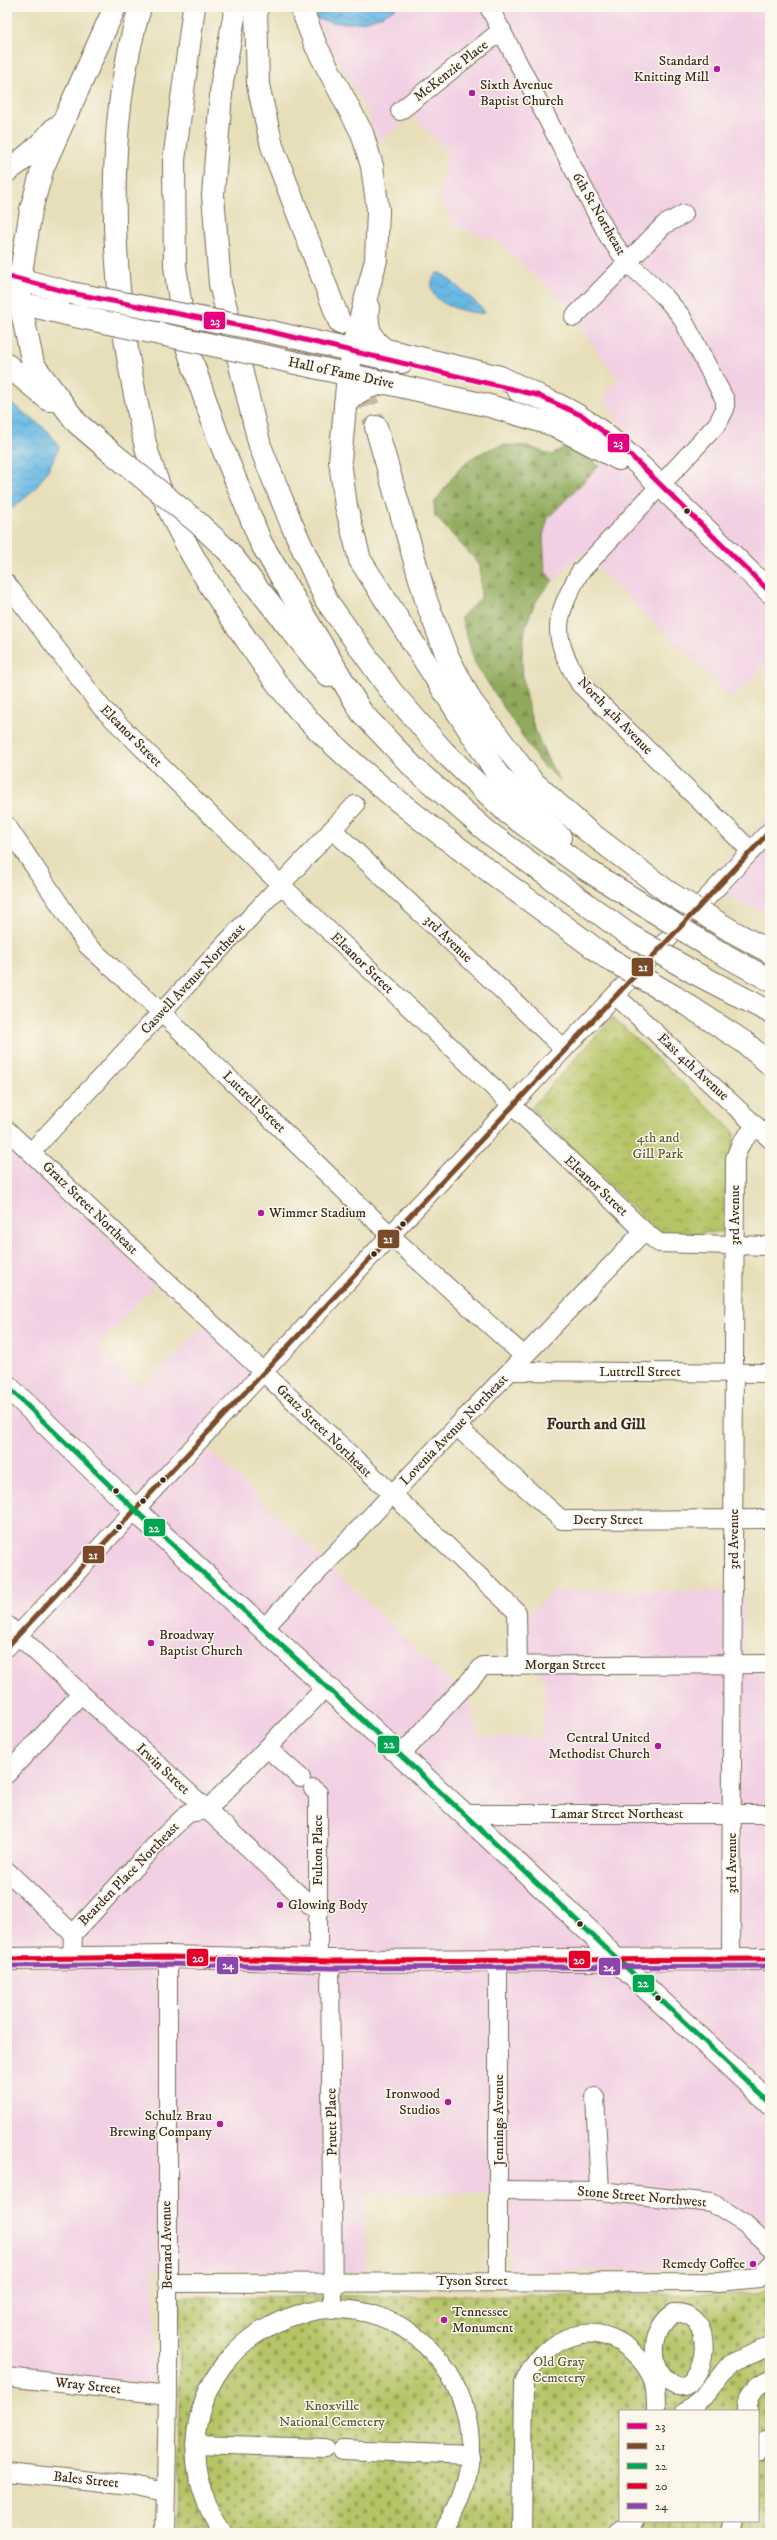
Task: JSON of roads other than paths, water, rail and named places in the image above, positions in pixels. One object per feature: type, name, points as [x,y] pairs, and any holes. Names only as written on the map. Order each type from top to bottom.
[{"type":"main road","points":[[140,7],[132,33],[122,96],[116,165],[117,256],[125,344],[147,452],[176,526],[221,603],[277,685],[308,719],[408,810],[606,957],[675,997],[744,1042],[770,1064]]},
{"type":"main road","points":[[194,7],[174,160],[175,266],[186,344],[217,434],[261,543],[362,713]]},
{"type":"main road","points":[[236,7],[224,74],[213,195],[220,284],[260,446],[292,525],[326,600],[391,691],[444,752],[508,813],[584,868],[653,912],[712,948],[770,980]]},
{"type":"main road","points":[[256,7],[258,85],[272,146],[340,323]]},
{"type":"main road","points":[[301,7],[316,46],[362,133],[372,166],[378,210],[376,260],[352,350],[348,375],[340,461],[346,506],[360,560],[498,775],[556,833],[623,892]]},
{"type":"main road","points":[[77,423],[33,364],[14,302],[13,278],[43,167],[110,16]]},
{"type":"main road","points":[[7,171],[20,163],[45,140],[70,108]]},
{"type":"main road","points":[[372,273],[367,326],[380,346],[395,353],[500,377],[537,395]]},
{"type":"main road","name":"Hall of Fame Drive","points":[[13,278],[71,292],[267,331],[537,395],[582,416],[618,444],[770,592]]},
{"type":"main road","name":"Hall of Fame Drive","points":[[14,302],[490,406],[554,425],[599,447],[660,485]]},
{"type":"main road","points":[[7,365],[197,522],[228,551],[313,660],[362,713],[416,770],[489,833],[629,935],[693,972],[770,1012]]},
{"type":"main road","points":[[345,404],[359,390],[369,386],[385,383]]},
{"type":"main road","points":[[376,427],[427,603],[446,653],[471,701],[532,781],[585,830],[668,892],[730,930],[770,952]]},
{"type":"main road","points":[[7,1386],[135,1510],[464,1814],[590,1932],[616,1960],[770,2103]]},
{"type":"main road","points":[[7,1959],[168,1957],[324,1961],[770,1959]]},
{"type":"street","name":"6th St Northeast","points":[[489,7],[609,237],[627,262],[664,296],[681,316],[725,400],[724,409]]},
{"type":"street","name":"McKenzie Place","points":[[400,111],[502,30]]},
{"type":"street","points":[[574,317],[664,225],[684,214]]},
{"type":"street","name":"North 4th Avenue","points":[[724,409],[718,423],[580,572],[564,601],[557,629],[563,656],[580,684],[751,851]]},
{"type":"street","name":"Eleanor Street","points":[[7,584],[102,708],[282,886],[511,1106],[644,1231],[659,1243],[770,1246]]},
{"type":"street","name":"Caswell Avenue Northeast","points":[[31,1152],[161,1012],[282,886],[355,805]]},
{"type":"street","name":"Luttrell Street","points":[[7,826],[87,945],[161,1012],[390,1235],[524,1356]]},
{"type":"street","name":"3rd Avenue","points":[[332,829],[564,1049]]},
{"type":"street","points":[[11,1636],[135,1510],[390,1235],[770,831]]},
{"type":"street","name":"East 4th Avenue","points":[[615,995],[770,1139]]},
{"type":"street","name":"3rd Avenue","points":[[731,1959],[736,1246],[735,1158],[741,1144],[756,1126]]},
{"type":"street","name":"Gratz Street Northeast","points":[[7,1130],[517,1612],[518,1666]]},
{"type":"street","name":"Lovenia Avenue Northeast","points":[[264,1628],[644,1231]]},
{"type":"street","name":"Luttrell Street","points":[[510,1371],[770,1373]]},
{"type":"street","name":"Deery Street","points":[[457,1427],[562,1520],[770,1519]]},
{"type":"street","name":"Irwin Street","points":[[11,1636],[81,1694],[319,1913]]},
{"type":"street","name":"Morgan Street","points":[[400,1756],[483,1666],[770,1664]]},
{"type":"street","points":[[207,1810],[326,1687]]},
{"type":"street","points":[[7,1774],[81,1694]]},
{"type":"street","name":"Fulton Place","points":[[267,1748],[318,1793],[319,1913],[324,1961]]},
{"type":"street","name":"Bearden Place Northeast","points":[[72,1959],[73,1934],[159,1841],[188,1813],[207,1810]]},
{"type":"street","name":"Lamar Street Northeast","points":[[464,1814],[770,1814]]},
{"type":"street","points":[[7,1871],[73,1934]]},
{"type":"street","name":"Bernard Avenue","points":[[165,2533],[168,2395],[168,1957]]},
{"type":"street","name":"Jennings Avenue","points":[[498,1960],[498,2281]]},
{"type":"street","name":"Pruett Place","points":[[324,1961],[333,2282],[332,2310]]},
{"type":"street","points":[[595,2097],[600,2191]]},
{"type":"street","name":"Stone Street Northwest","points":[[499,2190],[600,2191],[712,2203],[744,2223],[770,2247]]},
{"type":"street","name":"Tyson Street","points":[[167,2283],[749,2280],[759,2278],[770,2265]]},
{"type":"street","points":[[224,2533],[203,2495],[195,2461],[195,2444],[199,2416],[211,2383],[237,2349],[271,2325],[312,2312],[332,2310],[373,2315],[410,2333],[440,2360],[455,2383],[467,2414],[471,2455],[469,2472],[461,2500],[442,2533]]},
{"type":"street","points":[[522,2533],[522,2397],[524,2383],[538,2357],[553,2345],[567,2338],[596,2334],[620,2341],[653,2370],[656,2410]]},
{"type":"street","points":[[687,2410],[704,2396],[730,2364],[770,2346]]},
{"type":"street","name":"Wray Street","points":[[7,2377],[168,2395]]},
{"type":"street","points":[[747,2410],[749,2396],[755,2387],[770,2378]]},
{"type":"street","points":[[195,2444],[471,2455]]},
{"type":"street","name":"Bales Street","points":[[7,2472],[131,2485],[165,2492]]},
{"type":"street","points":[[617,2533],[634,2522]]},
{"type":"street","points":[[729,2533],[733,2522]]},
{"type":"water","points":[[278,7],[397,7],[382,16],[367,21],[338,23],[309,17]]},
{"type":"water","points":[[437,273],[442,273],[482,308],[484,313],[476,313],[455,308],[445,304],[437,298],[432,291],[432,283]]},
{"type":"water","points":[[7,400],[48,431],[59,447],[45,475],[39,483],[17,505],[8,510]]},
{"type":"tunnel","points":[[340,323],[376,427]]},
{"type":"place","name":"Standard Knitting Mill","points":[[717,69]]},
{"type":"place","name":"Sixth Avenue Baptist Church","points":[[472,93]]},
{"type":"place","name":"Wimmer Stadium","points":[[261,1213]]},
{"type":"place","name":"Broadway Baptist Church","points":[[151,1643]]},
{"type":"place","name":"Central United Methodist Church","points":[[658,1746]]},
{"type":"place","name":"Glowing Body","points":[[280,1905]]},
{"type":"place","name":"Ironwood Studios","points":[[448,2102]]},
{"type":"place","name":"Schulz Brau Brewing Company","points":[[220,2124]]},
{"type":"place","name":"Remedy Coffee","points":[[753,2264]]},
{"type":"place","name":"Tennessee Monument","points":[[444,2320]]},
{"type":"district","name":"Fourth and Gill","points":[[596,1424]]},
{"type":"park label","name":"4th and Gill Park","points":[[658,1146]]},
{"type":"park label","name":"Old Gray Cemetery","points":[[559,2370]]},
{"type":"park label","name":"Knoxville National Cemetery","points":[[332,2414]]}]
